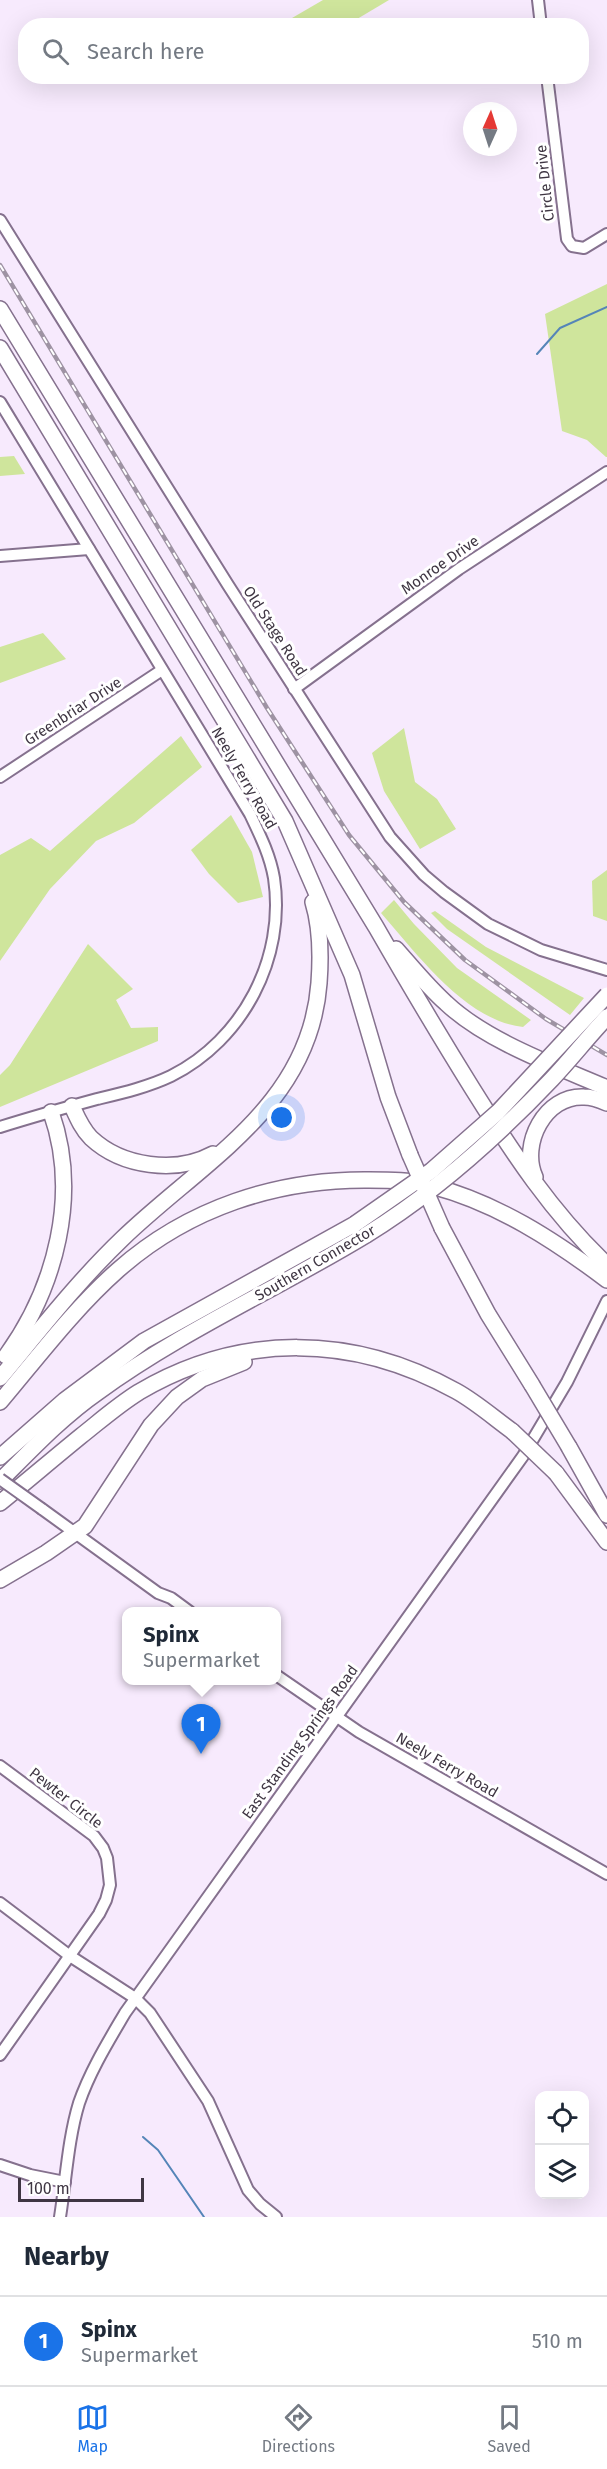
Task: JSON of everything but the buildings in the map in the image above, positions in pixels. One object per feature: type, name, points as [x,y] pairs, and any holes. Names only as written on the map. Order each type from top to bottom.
[{"type":"highway","points":[[0,309],[506,1143],[543,1196],[607,1265]]},
{"type":"highway","points":[[0,348],[285,820],[352,975],[388,1097],[442,1228],[488,1314],[569,1447],[607,1515]]},
{"type":"highway","points":[[0,1378],[102,1259],[266,1110],[289,1077],[307,1041],[317,1002],[321,957],[316,913],[296,846]]},
{"type":"highway","points":[[376,927],[446,1003],[461,1015],[535,1058],[607,1088]]},
{"type":"highway","name":"Southern Connector","points":[[0,1457],[65,1400],[144,1341],[355,1224],[430,1171],[498,1112],[607,995]]},
{"type":"highway","name":"Southern Connector","points":[[0,1480],[56,1426],[97,1393],[153,1354],[366,1235],[444,1181],[494,1137],[554,1078],[607,1017]]},
{"type":"highway","points":[[543,1196],[531,1168],[531,1140],[537,1127],[559,1104],[570,1100],[583,1096],[607,1103]]},
{"type":"highway","points":[[72,1106],[84,1130],[97,1143],[113,1153],[143,1163],[164,1166],[184,1164],[208,1157],[236,1139]]},
{"type":"highway","points":[[0,1365],[27,1325],[41,1296],[52,1266],[59,1235],[63,1174],[59,1142],[51,1112]]},
{"type":"highway","points":[[0,1402],[92,1295],[118,1269],[147,1246],[212,1210],[283,1186],[339,1179],[430,1185],[511,1216],[572,1254],[607,1280]]},
{"type":"highway","points":[[0,1503],[109,1414],[138,1393],[169,1376],[202,1363],[277,1348],[344,1350],[399,1365],[456,1391],[512,1431],[556,1473],[607,1542]]},
{"type":"highway","points":[[0,1580],[46,1553],[74,1531],[85,1526],[163,1410],[192,1385],[215,1372],[242,1363],[270,1358],[322,1356],[371,1363],[433,1381]]},
{"type":"street","points":[[538,0],[540,18]]},
{"type":"street","name":"Circle Drive","points":[[548,84],[567,239],[572,246],[584,248],[607,234]]},
{"type":"street","name":"Old Stage Road","points":[[0,220],[294,689],[390,837],[424,874],[464,908],[514,938],[570,960],[607,970]]},
{"type":"street","name":"Neely Ferry Road","points":[[0,402],[250,814],[267,851],[275,891],[274,937],[266,968],[254,996],[238,1020],[207,1052],[182,1070],[150,1084],[0,1127]]},
{"type":"street","name":"Monroe Drive","points":[[294,689],[459,569],[607,472]]},
{"type":"street","points":[[0,556],[89,549]]},
{"type":"street","name":"Greenbriar Drive","points":[[0,777],[162,670]]},
{"type":"street","name":"East Standing Springs Road","points":[[60,2217],[75,2119],[80,2101],[96,2064],[135,1998],[523,1456],[567,1382],[607,1301]]},
{"type":"street","points":[[0,1480],[74,1531],[174,1607]]},
{"type":"street","points":[[158,1593],[184,1607]]},
{"type":"street","name":"Neely Ferry Road","points":[[281,1678],[359,1732],[607,1874]]},
{"type":"street","name":"Pewter Circle","points":[[0,1766],[94,1836],[107,1857],[110,1885],[106,1900],[70,1956],[0,2055]]},
{"type":"street","points":[[0,1903],[70,1956],[135,1998],[154,2017],[208,2101],[248,2190],[276,2217]]},
{"type":"street","points":[[0,2165],[30,2175],[65,2182]]},
{"type":"green space","points":[[323,0],[389,0],[359,18],[292,18]]},
{"type":"green space","points":[[607,284],[606,457],[587,440],[562,431],[545,314]]},
{"type":"green space","points":[[14,456],[25,474],[0,476],[0,457]]},
{"type":"green space","points":[[43,633],[66,659],[0,683],[0,647]]},
{"type":"green space","points":[[404,728],[415,782],[437,799],[456,829],[420,849],[384,791],[372,753]]},
{"type":"green space","points":[[181,736],[202,767],[134,823],[96,841],[50,889],[0,961],[0,855],[31,838],[50,851]]},
{"type":"green space","points":[[231,815],[252,852],[263,897],[238,903],[209,874],[191,850]]},
{"type":"green space","points":[[607,870],[607,921],[593,916],[592,881]]},
{"type":"green space","points":[[394,900],[457,968],[531,1020],[523,1027],[502,1022],[482,1012],[444,983],[381,913]]},
{"type":"green space","points":[[435,911],[486,947],[584,998],[570,1015],[447,929],[431,913]]},
{"type":"green space","points":[[88,944],[133,989],[116,1000],[131,1028],[158,1027],[158,1041],[0,1107],[0,1075],[10,1065]]},
{"type":"waterway","points":[[537,354],[560,328],[607,307]]},
{"type":"waterway","points":[[143,2137],[158,2150],[204,2217]]},
{"type":"railway","points":[[0,265],[267,708],[349,835],[404,902],[465,960],[546,1019],[607,1055]]},
{"type":"place","name":"Spinx","points":[[201,1754]]}]
